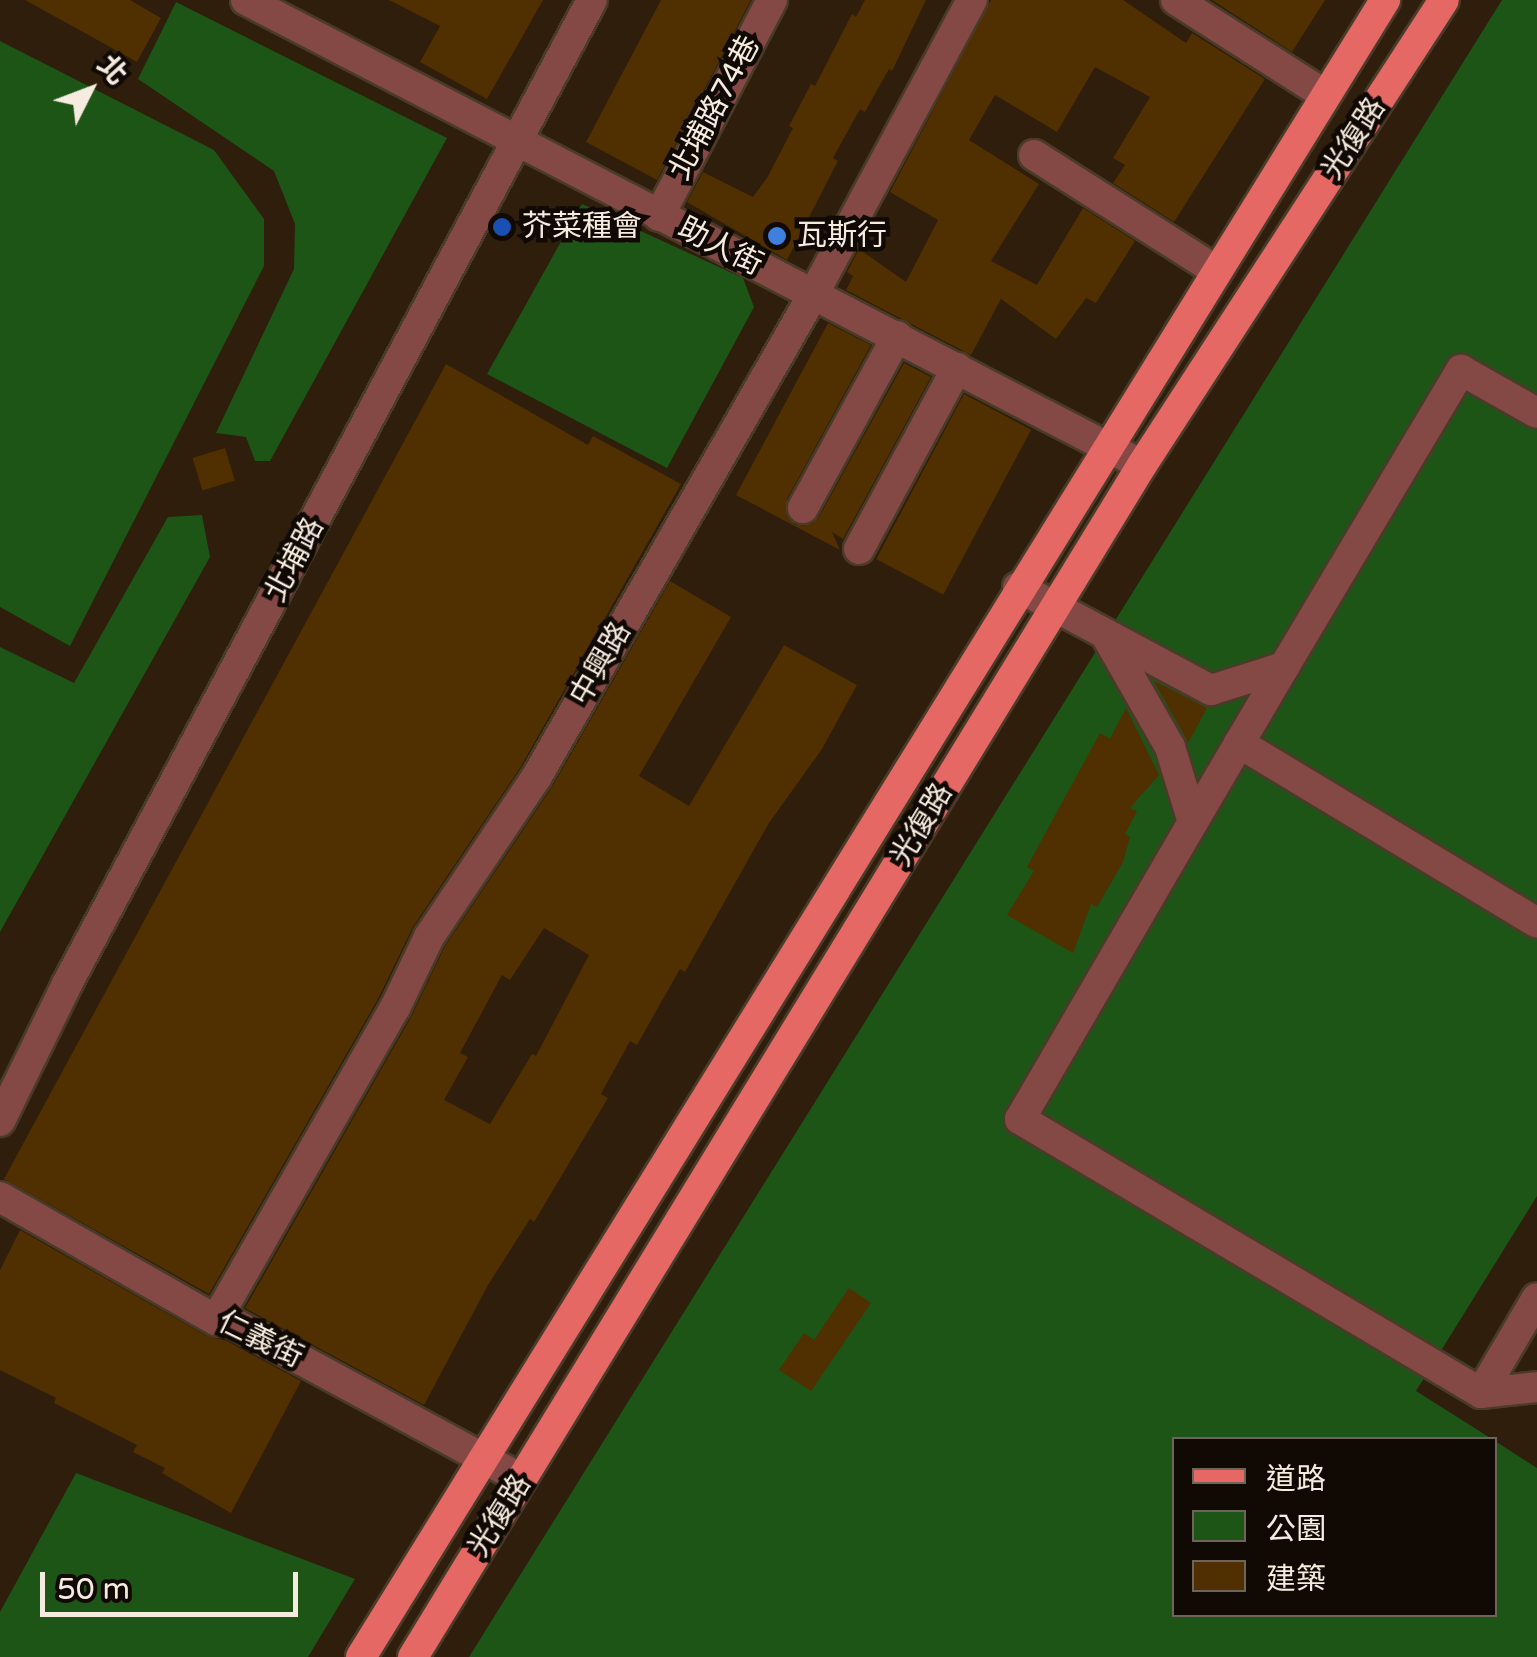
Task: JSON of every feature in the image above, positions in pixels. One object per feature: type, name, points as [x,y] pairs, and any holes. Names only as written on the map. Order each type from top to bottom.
[{"type":"main road","name":"光復路","points":[[361,1657],[1105,446],[1385,0]]},
{"type":"main road","name":"光復路","points":[[413,1657],[1142,465],[1444,0]]},
{"type":"street","name":"助人街","points":[[246,0],[1142,465]]},
{"type":"street","name":"北埔路","points":[[0,1121],[67,984],[592,0]]},
{"type":"street","name":"北埔路74巷","points":[[659,216],[772,0]]},
{"type":"street","name":"中興路","points":[[216,1320],[395,1008],[429,937],[536,778],[813,294],[972,0]]},
{"type":"street","points":[[1191,4],[1326,94]]},
{"type":"street","points":[[1034,155],[1215,270]]},
{"type":"street","points":[[802,508],[898,336]]},
{"type":"street","points":[[859,548],[957,368]]},
{"type":"street","points":[[1537,413],[1461,370],[1020,1119],[1481,1393],[1537,1388]]},
{"type":"street","points":[[1018,587],[1212,690],[1284,667]]},
{"type":"street","points":[[1106,637],[1170,747],[1193,822]]},
{"type":"street","points":[[1239,744],[1537,922]]},
{"type":"street","name":"仁義街","points":[[0,1197],[216,1320],[234,1323],[522,1480]]},
{"type":"street","points":[[1481,1393],[1537,1298]]},
{"type":"green space","points":[[1502,0],[1537,0],[1537,1196],[1416,1391],[1489,1437],[1172,1437],[1172,1617],[1497,1617],[1497,1442],[1537,1468],[1537,1657],[469,1657]]},
{"type":"green space","points":[[176,2],[447,138],[270,461],[255,461],[246,437],[216,433],[294,269],[295,224],[274,171],[138,79]]},
{"type":"green space","points":[[0,41],[214,150],[264,219],[264,266],[70,646],[0,607]]},
{"type":"green space","points":[[582,204],[743,278],[754,307],[667,468],[487,374]]},
{"type":"green space","points":[[202,515],[210,557],[0,932],[0,647],[74,683],[168,517]]},
{"type":"green space","points":[[76,1473],[355,1579],[308,1657],[0,1657],[0,1612]]},
{"type":"building","points":[[25,0],[130,0],[161,18],[137,62]]},
{"type":"building","points":[[389,0],[543,0],[487,99],[420,62],[440,26]]},
{"type":"building","points":[[661,0],[751,0],[657,180],[586,142]]},
{"type":"building","points":[[865,0],[926,0],[892,71],[889,69],[865,112],[860,109],[833,158],[838,161],[787,260],[687,202],[703,172],[753,197],[793,128],[789,126],[811,84],[815,86],[852,14],[856,17]]},
{"type":"building","points":[[991,0],[1123,0],[1186,43],[1192,33],[1265,79],[1174,222],[1113,183],[1125,165],[1113,158],[1150,97],[1095,67],[1057,132],[995,95],[969,140],[1039,184],[991,261],[1037,285],[1083,208],[1135,241],[1096,303],[1086,298],[1056,339],[1001,299],[971,355],[846,290],[853,276],[847,272],[859,249],[906,282],[938,220],[890,192]]},
{"type":"building","points":[[1212,0],[1325,0],[1292,52]]},
{"type":"building","points":[[828,323],[871,345],[787,499],[787,517],[795,525],[812,524],[819,517],[904,363],[931,377],[843,539],[832,532],[840,550],[736,495]]},
{"type":"building","points":[[446,364],[588,445],[593,436],[681,484],[520,768],[413,927],[378,999],[209,1294],[4,1179]]},
{"type":"building","points":[[964,394],[1031,430],[943,595],[876,559]]},
{"type":"building","points":[[225,448],[235,481],[202,490],[192,458]]},
{"type":"building","points":[[670,581],[731,617],[639,776],[689,806],[784,645],[857,685],[822,749],[769,823],[685,972],[680,969],[637,1045],[630,1041],[601,1094],[608,1098],[534,1222],[530,1219],[488,1285],[424,1405],[245,1308],[411,1017],[445,946],[552,787]],"holes":[[[544,928],[589,955],[536,1056],[532,1054],[490,1124],[444,1100],[468,1057],[460,1053],[502,975],[510,980]]]},
{"type":"building","points":[[1154,681],[1207,708],[1188,743],[1186,738]]},
{"type":"building","points":[[1126,708],[1159,775],[1130,808],[1137,811],[1125,834],[1130,837],[1123,862],[1097,907],[1091,904],[1073,953],[1007,915],[1034,871],[1027,867],[1100,733],[1110,739]]},
{"type":"building","points":[[20,1230],[207,1336],[227,1341],[301,1381],[231,1513],[162,1473],[165,1468],[133,1452],[137,1445],[54,1403],[56,1398],[0,1370],[0,1270]]},
{"type":"building","points":[[849,1288],[871,1303],[811,1391],[779,1370],[804,1333],[814,1340]]},
{"type":"place","name":"芥菜種會","points":[[502,227]]},
{"type":"place","name":"瓦斯行","points":[[777,236]]}]
